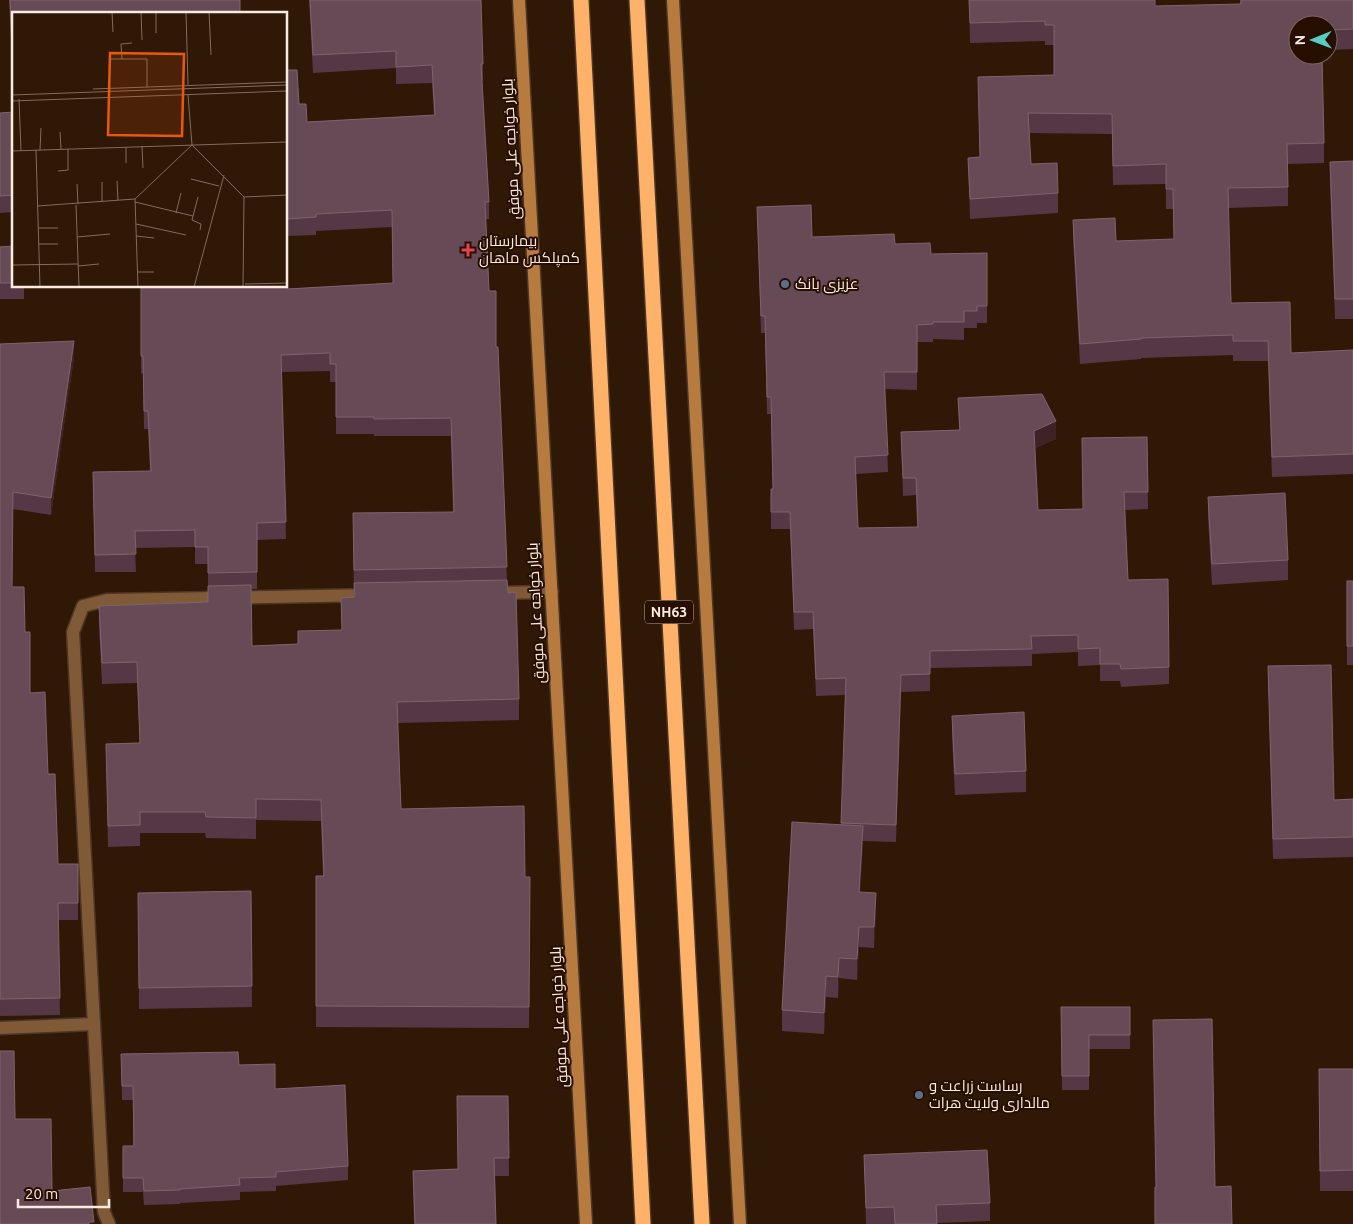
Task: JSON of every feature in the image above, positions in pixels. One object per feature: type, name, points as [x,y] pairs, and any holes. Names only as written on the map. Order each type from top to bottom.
[{"type":"highway","points":[[581,0],[643,1224]]},
{"type":"highway","name":"NH63","points":[[637,0],[702,1224]]},
{"type":"street","name":"بلوار خواجه علی موفق","points":[[519,0],[586,1224]]},
{"type":"street","points":[[672,0],[740,1224]]},
{"type":"street","points":[[492,593],[552,592]]},
{"type":"street","points":[[109,1224],[104,1212],[73,632],[82,606],[107,600],[384,595]]},
{"type":"street","points":[[0,1028],[94,1024]]},
{"type":"building","points":[[10,0],[240,0],[240,12],[12,12],[12,44]]},
{"type":"building","points":[[310,0],[481,0],[483,64],[481,64],[489,202],[485,202],[489,291],[496,291],[496,347],[498,347],[507,567],[354,570],[353,513],[454,512],[451,418],[374,419],[374,417],[336,417],[336,364],[330,364],[330,353],[281,355],[286,522],[257,523],[257,572],[208,573],[208,547],[195,547],[195,530],[135,531],[136,554],[95,555],[93,472],[151,471],[148,411],[144,411],[143,356],[141,356],[141,288],[287,289],[393,283],[392,210],[316,214],[316,217],[288,219],[288,70],[297,70],[299,104],[306,104],[307,122],[435,115],[432,65],[396,67],[396,51],[313,55]]},
{"type":"building","points":[[969,0],[1155,0],[1155,6],[1241,4],[1241,0],[1353,0],[1353,29],[1338,30],[1338,15],[1288,15],[1288,65],[1322,65],[1324,143],[1287,144],[1288,187],[1228,188],[1231,303],[1290,302],[1291,353],[1353,350],[1353,454],[1272,457],[1268,341],[1233,341],[1233,335],[1141,338],[1080,344],[1073,220],[1115,218],[1116,241],[1174,239],[1173,189],[1166,189],[1166,164],[1113,166],[1112,114],[1028,113],[1031,164],[1057,163],[1058,193],[970,199],[968,158],[980,157],[978,77],[1054,75],[1054,25],[1045,25],[1045,21],[970,23]]},
{"type":"building","points":[[12,112],[12,195],[0,196],[0,113]]},
{"type":"building","points":[[1353,161],[1353,299],[1335,299],[1330,162]]},
{"type":"building","points":[[811,205],[812,237],[894,234],[895,244],[930,243],[931,254],[987,253],[987,306],[977,306],[977,311],[964,311],[964,322],[933,322],[933,324],[917,325],[917,372],[884,372],[888,455],[855,457],[858,528],[918,527],[916,478],[903,478],[901,432],[960,430],[958,398],[1042,394],[1056,421],[1034,431],[1038,510],[1083,509],[1082,438],[1147,437],[1148,492],[1124,492],[1128,580],[1168,579],[1169,667],[1121,669],[1120,664],[1100,664],[1100,648],[1078,649],[1078,635],[1031,636],[1032,649],[930,651],[930,674],[901,675],[896,825],[841,823],[846,678],[816,679],[813,612],[794,612],[790,512],[771,512],[771,489],[773,489],[771,397],[767,397],[765,316],[761,316],[757,207]]},
{"type":"building","points":[[12,246],[12,283],[0,283],[0,247]]},
{"type":"building","points":[[74,341],[51,498],[13,492],[12,587],[24,587],[25,632],[30,632],[30,693],[45,692],[48,774],[55,774],[58,864],[78,864],[78,903],[58,903],[60,998],[0,999],[0,344]]},
{"type":"building","points":[[1285,493],[1288,560],[1212,564],[1208,497]]},
{"type":"building","points":[[507,580],[508,593],[516,592],[519,699],[397,702],[401,809],[524,806],[525,877],[530,877],[529,1007],[316,1006],[316,876],[324,876],[321,800],[256,799],[256,818],[206,817],[205,812],[140,812],[140,825],[108,826],[106,744],[140,743],[137,662],[102,663],[99,606],[208,602],[208,586],[251,585],[252,646],[298,644],[298,631],[342,630],[341,598],[355,597],[354,583]]},
{"type":"building","points":[[1347,581],[1353,581],[1353,646],[1347,646]]},
{"type":"building","points":[[1331,665],[1334,800],[1353,799],[1353,837],[1273,839],[1268,666]]},
{"type":"building","points":[[1024,712],[1026,771],[955,774],[952,716]]},
{"type":"building","points":[[792,822],[863,826],[859,892],[876,893],[874,927],[859,927],[857,959],[839,958],[838,977],[826,976],[824,1013],[782,1010]]},
{"type":"building","points":[[251,891],[252,986],[139,988],[138,893]]},
{"type":"building","points":[[1061,1007],[1130,1007],[1130,1035],[1089,1035],[1089,1076],[1062,1076]]},
{"type":"building","points":[[1212,1019],[1215,1187],[1231,1186],[1232,1224],[1155,1224],[1153,1020]]},
{"type":"building","points":[[0,1051],[14,1051],[15,1119],[51,1119],[52,1191],[90,1187],[94,1222],[89,1222],[89,1224],[0,1224]]},
{"type":"building","points":[[238,1052],[239,1065],[275,1064],[275,1089],[345,1085],[348,1166],[276,1172],[276,1177],[239,1178],[240,1185],[180,1190],[144,1191],[143,1178],[123,1178],[123,1146],[134,1146],[133,1086],[122,1086],[121,1054]]},
{"type":"building","points":[[1319,1069],[1353,1069],[1353,1170],[1320,1171]]},
{"type":"building","points":[[457,1096],[508,1096],[509,1158],[494,1158],[496,1224],[415,1224],[413,1171],[458,1169]]},
{"type":"building","points":[[987,1150],[990,1203],[936,1205],[937,1224],[895,1224],[894,1207],[866,1208],[864,1155]]},
{"type":"place","name":"بیمارستان کمپلکس ماهان","points":[[468,250]]},
{"type":"place","name":"عزیزی بانک","points":[[785,284]]},
{"type":"place","name":"رساست زراعت و مالداری ولایت هرات","points":[[919,1095]]}]
